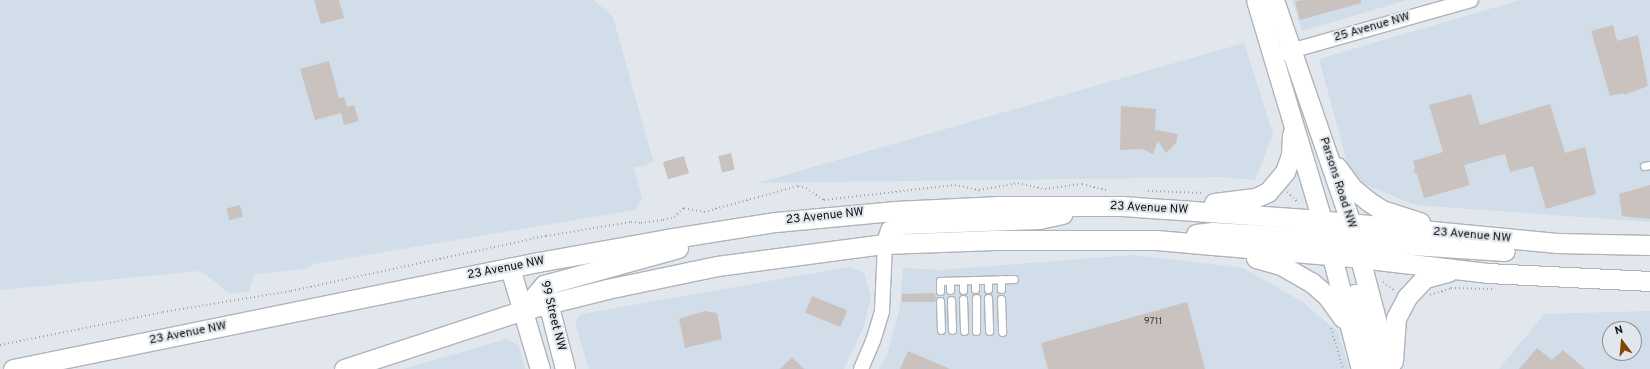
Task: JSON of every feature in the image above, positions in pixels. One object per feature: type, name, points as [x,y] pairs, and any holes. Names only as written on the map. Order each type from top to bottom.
[{"type":"main road","name":"Parsons Road NW","points":[[1256,0],[1284,98],[1341,240],[1389,369]]},
{"type":"main road","name":"Parsons Road NW","points":[[1274,0],[1293,50],[1311,107],[1341,240],[1361,369]]},
{"type":"main road","points":[[1274,61],[1294,98],[1341,240],[1376,369]]},
{"type":"main road","points":[[885,244],[890,230],[903,224],[1039,219],[1113,206],[1140,204],[1228,203],[1255,198],[1268,192],[1282,178],[1291,155],[1292,135],[1284,98]]},
{"type":"main road","points":[[1311,107],[1340,173],[1360,196],[1382,210],[1438,226],[1610,246]]},
{"type":"main road","name":"23 Avenue NW","points":[[13,369],[538,262],[776,222],[902,210],[999,206],[1113,206],[1341,240],[1460,270],[1650,281]]},
{"type":"main road","points":[[546,294],[776,222]]},
{"type":"main road","points":[[1156,240],[1213,232],[1536,252],[1610,246],[1650,245]]},
{"type":"main road","name":"23 Avenue NW","points":[[344,369],[523,310],[546,294],[717,266],[885,244],[994,240],[1156,240],[1197,243],[1341,240]]},
{"type":"main road","points":[[1197,243],[1281,265],[1311,282],[1327,296],[1342,316],[1361,369]]},
{"type":"main road","name":"99 Street NW","points":[[538,262],[565,369]]},
{"type":"main road","name":"99 Street NW","points":[[510,268],[540,369]]},
{"type":"main road","points":[[1393,369],[1396,318],[1407,297],[1425,278],[1460,270]]},
{"type":"street","name":"25 Avenue NW","points":[[1274,61],[1293,50],[1471,0]]},
{"type":"street","points":[[861,369],[873,341],[882,311],[885,244]]},
{"type":"lane","points":[[1000,279],[1001,289]]},
{"type":"lane","points":[[940,291],[940,281],[1014,279]]},
{"type":"lane","points":[[975,280],[975,290]]},
{"type":"lane","points":[[988,280],[988,289]]},
{"type":"lane","points":[[950,281],[950,290]]},
{"type":"lane","points":[[963,281],[963,290]]},
{"type":"lane","points":[[976,298],[976,331]]},
{"type":"lane","points":[[988,298],[988,331]]},
{"type":"lane","points":[[1001,298],[1002,332]]},
{"type":"lane","points":[[963,299],[964,331]]},
{"type":"lane","points":[[940,300],[941,330]]},
{"type":"lane","points":[[951,300],[952,330]]},
{"type":"path","points":[[1286,190],[1304,208]]},
{"type":"path","points":[[0,345],[163,312],[291,291],[370,273]]},
{"type":"path","points":[[1380,280],[1397,292]]},
{"type":"path","points":[[1428,295],[1451,288],[1498,290]]},
{"type":"path","points":[[1330,326],[1344,369]]},
{"type":"shaded area","points":[[0,0],[594,0],[613,17],[653,161],[645,166],[634,167],[642,199],[635,210],[313,264],[306,269],[255,274],[249,291],[230,294],[201,271],[0,290]]},
{"type":"shaded area","points":[[1292,0],[1407,0],[1302,31]]},
{"type":"shaded area","points":[[1520,0],[1650,0],[1650,222],[1415,205],[1364,184],[1348,165],[1319,59]]},
{"type":"shaded area","points":[[1244,43],[1273,134],[1255,180],[1220,177],[758,183]]},
{"type":"shaded area","points":[[1134,255],[1243,268],[1301,301],[1338,332],[1349,369],[879,369],[888,352],[900,307],[903,268],[939,270]]},
{"type":"shaded area","points":[[849,267],[864,273],[871,296],[864,326],[844,369],[589,369],[575,322],[581,314]]},
{"type":"shaded area","points":[[1650,311],[1650,369],[1499,369],[1544,314]]},
{"type":"shaded area","points":[[506,339],[518,345],[525,369],[404,369]]},
{"type":"building","points":[[314,0],[339,0],[344,18],[321,24]]},
{"type":"building","points":[[1302,0],[1361,0],[1361,3],[1300,20],[1295,2]]},
{"type":"building","points":[[1613,25],[1617,41],[1638,35],[1648,86],[1624,95],[1623,93],[1610,96],[1591,31]]},
{"type":"building","points":[[329,61],[339,98],[344,97],[347,107],[354,105],[359,121],[344,125],[341,113],[315,120],[300,69]]},
{"type":"building","points":[[1471,94],[1480,125],[1550,104],[1565,153],[1585,147],[1596,194],[1546,209],[1533,166],[1510,172],[1505,154],[1464,165],[1470,185],[1424,198],[1417,174],[1413,172],[1415,168],[1413,161],[1443,152],[1429,105]]},
{"type":"building","points":[[1121,106],[1156,109],[1155,130],[1178,134],[1176,143],[1166,153],[1158,141],[1153,154],[1142,149],[1120,150]]},
{"type":"building","points":[[731,153],[735,170],[722,172],[718,156]]},
{"type":"building","points":[[684,156],[689,173],[668,179],[663,162]]},
{"type":"building","points":[[1650,185],[1650,219],[1622,216],[1619,194]]},
{"type":"building","points":[[240,205],[243,217],[229,220],[226,208]]},
{"type":"building","points":[[935,293],[936,298],[935,302],[902,302],[902,294]]},
{"type":"building","points":[[812,296],[847,310],[840,327],[805,313]]},
{"type":"building","points":[[1187,302],[1205,369],[1048,369],[1041,343]]},
{"type":"building","points":[[705,311],[717,313],[722,339],[685,348],[679,319]]},
{"type":"building","points":[[1537,348],[1552,360],[1563,350],[1585,369],[1519,369]]},
{"type":"building","points":[[908,351],[950,369],[900,369]]},
{"type":"building","points":[[792,357],[804,369],[780,369]]}]
